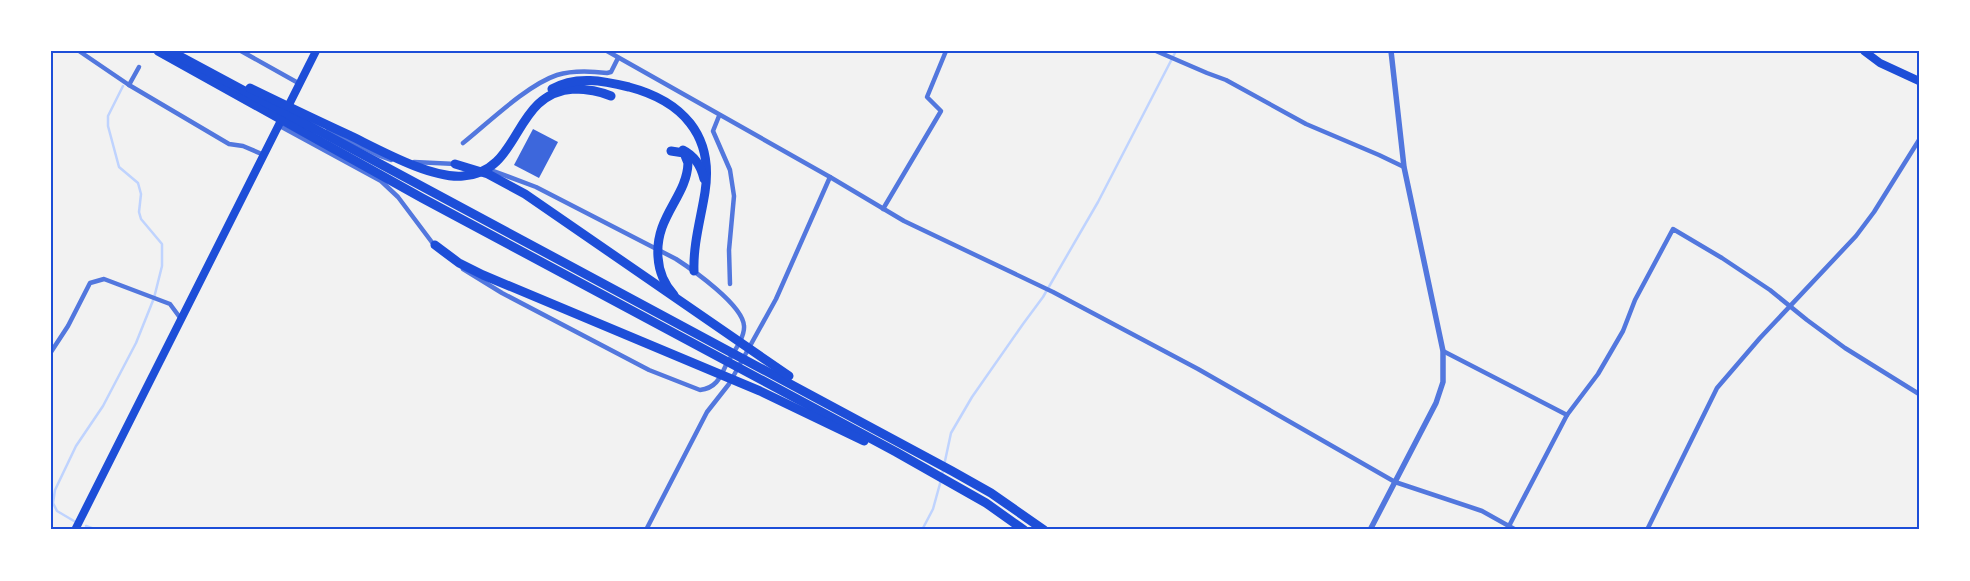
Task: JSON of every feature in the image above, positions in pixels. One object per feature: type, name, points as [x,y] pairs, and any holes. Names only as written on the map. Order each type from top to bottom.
[{"type":"highway","points":[[158,51],[269,105],[442,174],[462,176],[472,175],[491,166],[500,159],[515,139],[534,107],[548,91],[557,87],[580,81],[595,81],[622,86],[659,97],[682,114],[700,139],[706,159],[706,190],[694,253],[694,271]]},
{"type":"highway","points":[[171,51],[723,359],[955,485],[986,503],[1024,530]]},
{"type":"highway","points":[[75,530],[316,51]]},
{"type":"highway","points":[[1864,51],[1880,63],[1919,81]]},
{"type":"highway","points":[[534,107],[550,95],[568,90],[592,90],[611,96]]},
{"type":"highway","points":[[683,304],[661,277],[658,261],[658,242],[664,220],[684,183],[688,168],[688,159],[684,153],[671,151],[682,150],[694,157],[703,173],[706,190]]},
{"type":"highway","points":[[455,164],[488,174],[518,190],[795,380],[802,389]]},
{"type":"highway","points":[[425,194],[728,349],[802,389],[991,493],[1044,530]]},
{"type":"highway","points":[[435,245],[459,263],[483,275],[760,391],[955,485]]},
{"type":"street","points":[[79,51],[129,85],[229,144],[243,146],[264,155]]},
{"type":"street","points":[[241,51],[300,84]]},
{"type":"street","points":[[883,209],[940,111],[927,97],[946,51]]},
{"type":"street","points":[[1156,51],[1226,80],[1306,124],[1404,167]]},
{"type":"street","points":[[1370,530],[1436,403],[1443,382],[1443,351],[1404,167],[1391,51]]},
{"type":"street","points":[[611,52],[618,58],[830,177],[883,209],[960,249],[1053,292],[1198,369],[1395,482],[1482,512],[1516,530]]},
{"type":"street","points":[[463,143],[542,81],[558,74],[611,72],[618,58]]},
{"type":"street","points":[[129,85],[139,66]]},
{"type":"street","points":[[278,125],[371,175],[389,187],[435,245],[458,266],[502,293],[649,370],[700,390],[708,389],[718,380],[742,335],[744,327],[742,319],[729,301],[694,271],[642,241],[536,187],[492,170],[455,164],[402,162],[380,156],[287,109]]},
{"type":"street","points":[[719,116],[713,131],[730,170],[734,196],[729,250],[730,284]]},
{"type":"street","points":[[1647,530],[1716,388],[1760,338],[1856,236],[1874,212],[1919,140]]},
{"type":"street","points":[[398,197],[396,187],[398,177],[404,168],[415,162]]},
{"type":"street","points":[[646,530],[707,412],[729,384],[776,299],[830,177]]},
{"type":"street","points":[[1509,526],[1567,415],[1598,374],[1618,340],[1635,300],[1673,229],[1722,258],[1770,290],[1845,348],[1919,394]]},
{"type":"street","points":[[51,352],[68,326],[90,283],[94,280],[104,279],[170,304],[181,320]]},
{"type":"street","points":[[1443,351],[1567,415]]},
{"type":"building","points":[[533,129],[558,142],[539,178],[514,165]]},
{"type":"waterway","points":[[942,475],[951,433],[972,397],[1043,297],[1098,202],[1176,51]]},
{"type":"waterway","points":[[74,521],[57,511],[53,503],[55,490],[76,446],[103,406],[136,343],[154,298],[162,266],[162,244],[141,219],[139,212],[141,194],[138,183],[119,167],[108,126],[108,116],[123,86]]},
{"type":"waterway","points":[[922,530],[933,509],[941,480]]},
{"type":"waterway","points":[[86,526],[97,530]]}]
